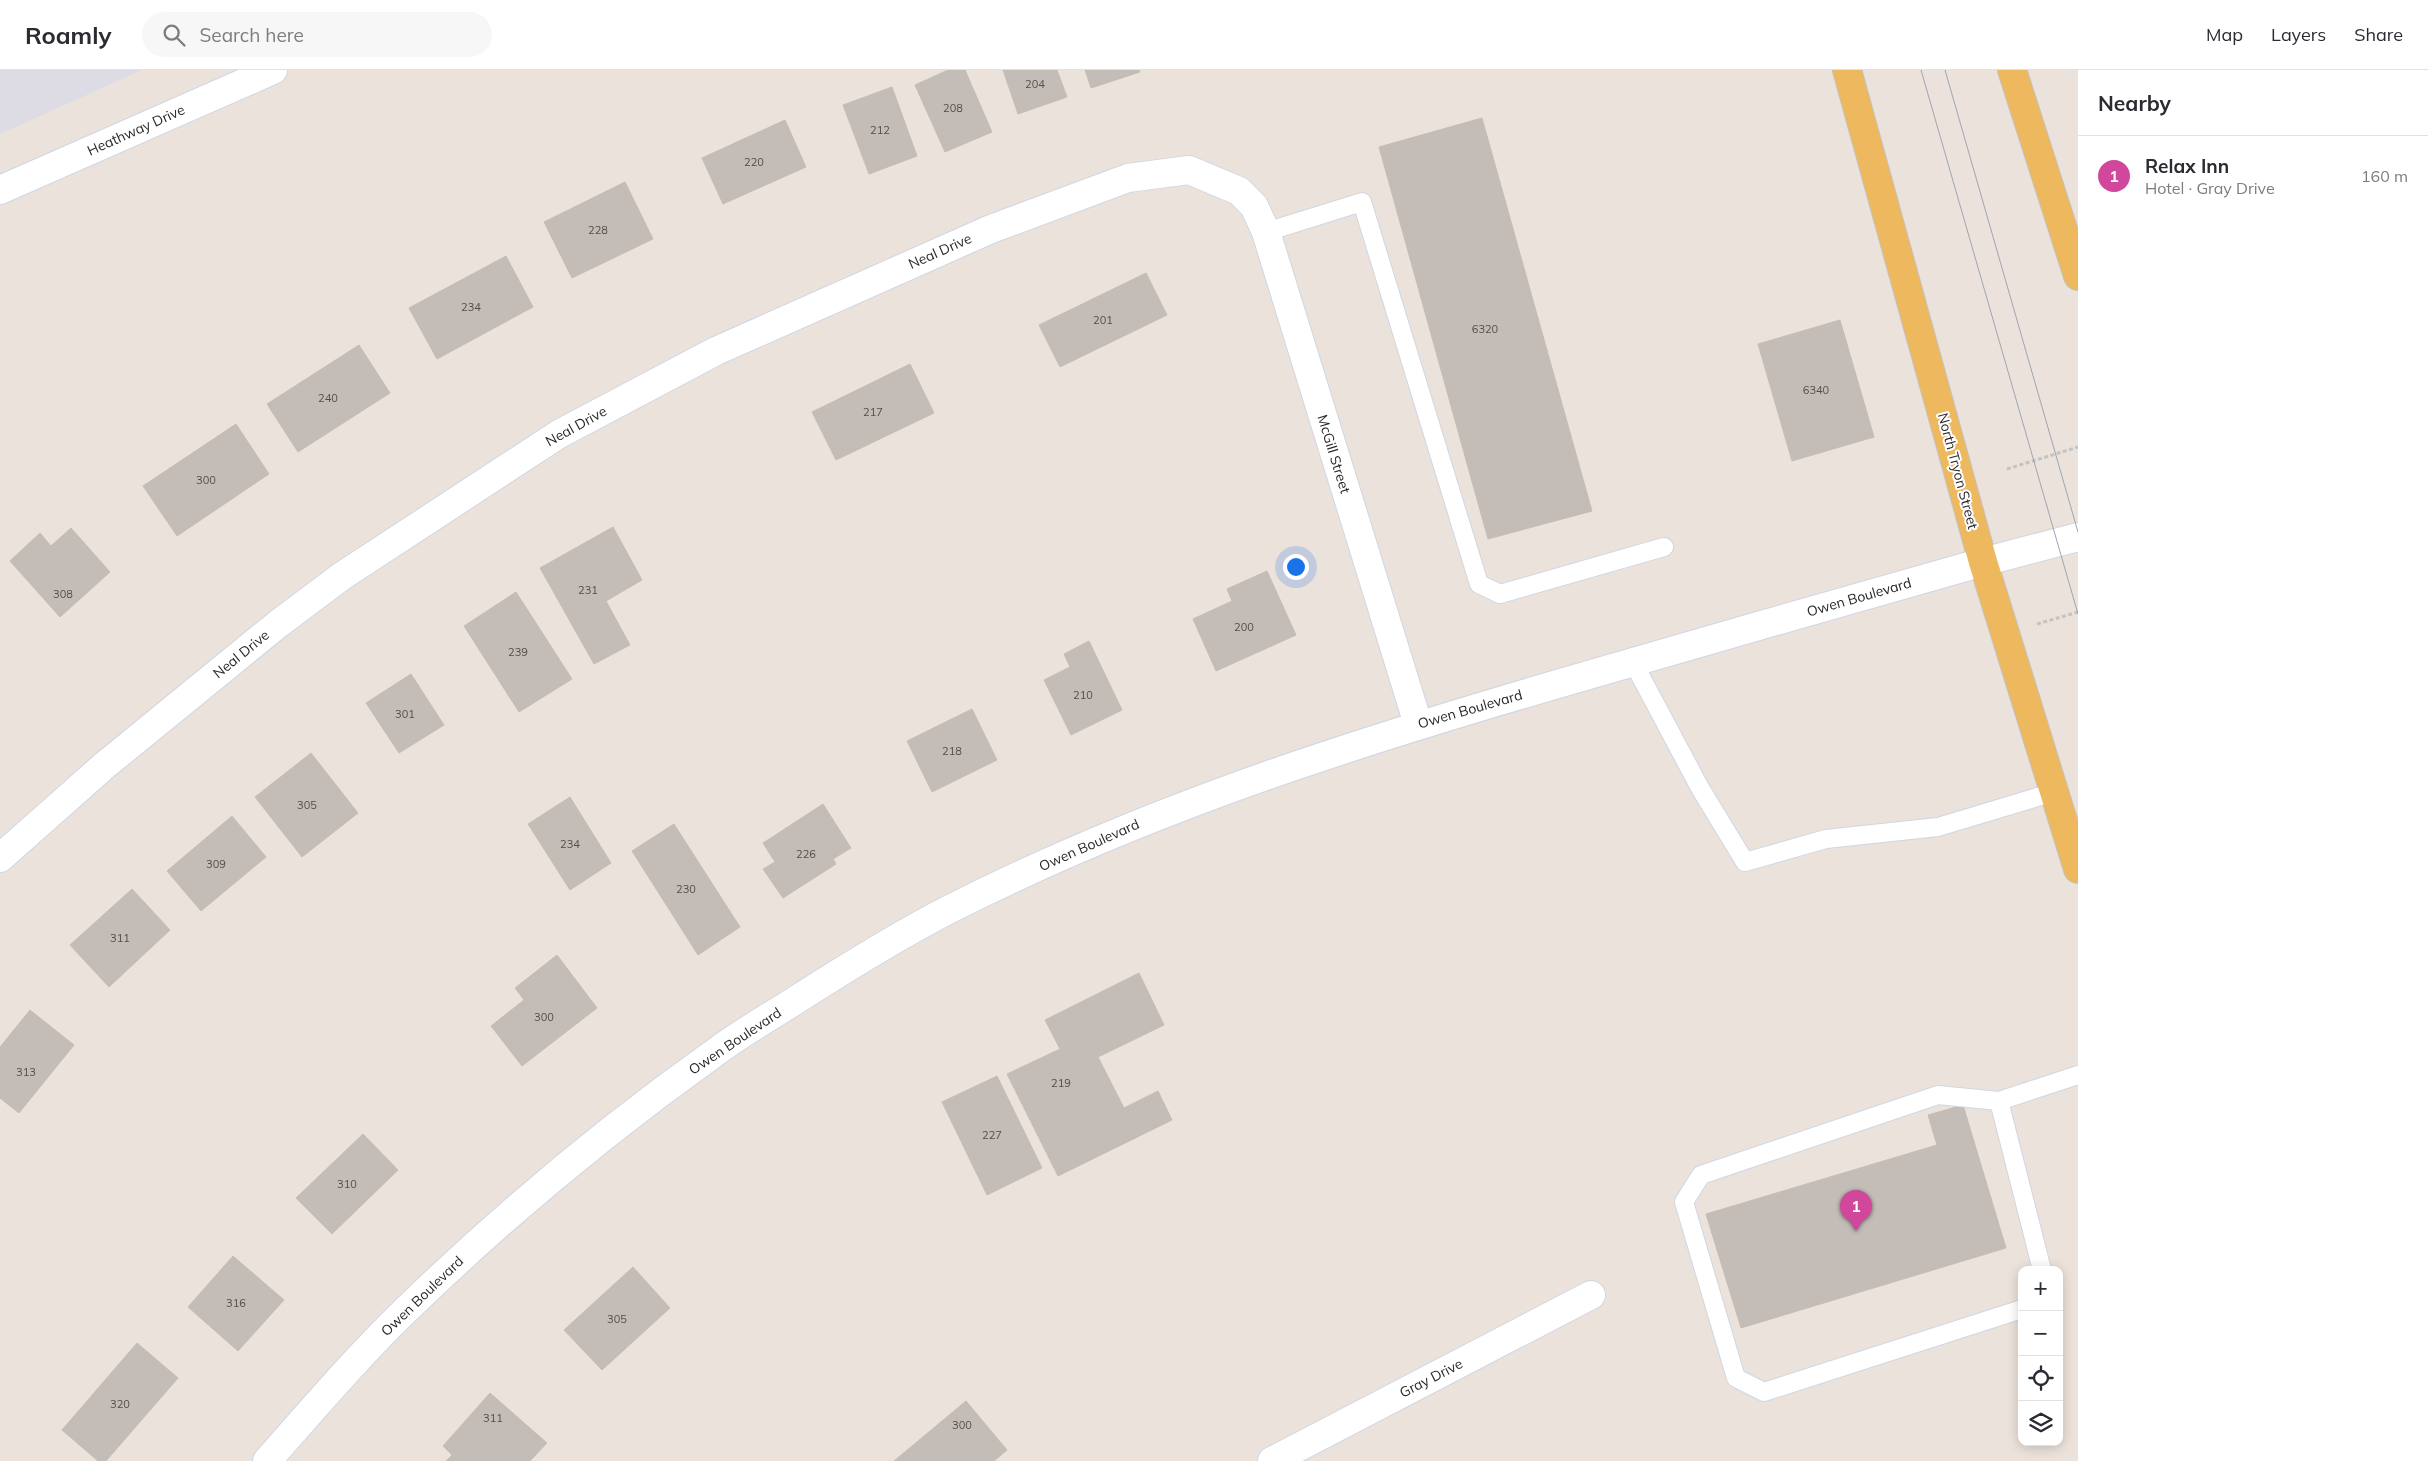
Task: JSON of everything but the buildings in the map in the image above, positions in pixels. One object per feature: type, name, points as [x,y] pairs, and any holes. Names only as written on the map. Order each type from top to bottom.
[{"type":"main road","name":"North Tryon Street","points":[[1847,70],[1983,562],[2078,869]]},
{"type":"main road","points":[[2012,70],[2078,276]]},
{"type":"street","name":"Heathway Drive","points":[[0,190],[272,70]]},
{"type":"street","name":"Neal Drive","points":[[0,858],[105,765],[278,624],[408,531],[559,434],[716,351],[835,297],[991,229],[1128,178],[1189,170],[1239,190]]},
{"type":"street","name":"McGill Street","points":[[1239,190],[1254,206],[1266,232],[1418,724]]},
{"type":"street","name":"Owen Boulevard","points":[[267,1461],[348,1368],[407,1308],[491,1230],[556,1175],[714,1052],[845,968],[947,910],[1084,846],[1289,766],[1418,724],[1983,562],[2078,537]]},
{"type":"street","name":"Gray Drive","points":[[1272,1461],[1591,1295]]},
{"type":"lane","points":[[1266,232],[1362,202],[1479,584],[1500,594],[1664,547]]},
{"type":"lane","points":[[1633,662],[1700,788],[1745,862],[1826,838],[1938,827],[2054,792]]},
{"type":"lane","points":[[2018,1310],[1764,1392],[1736,1378],[1684,1202],[1701,1174],[1938,1095],[1999,1101],[2078,1075]]},
{"type":"lane","points":[[1999,1101],[2041,1266]]},
{"type":"path","points":[[2007,469],[2078,447]]},
{"type":"path","points":[[2037,624],[2078,612]]},
{"type":"shaded area","points":[[0,70],[142,70],[0,134]]},
{"type":"tram line","points":[[1921,70],[2078,614]]},
{"type":"tram line","points":[[1945,70],[2078,532]]},
{"type":"place","name":"Relax Inn","points":[[1856,1231]]}]
